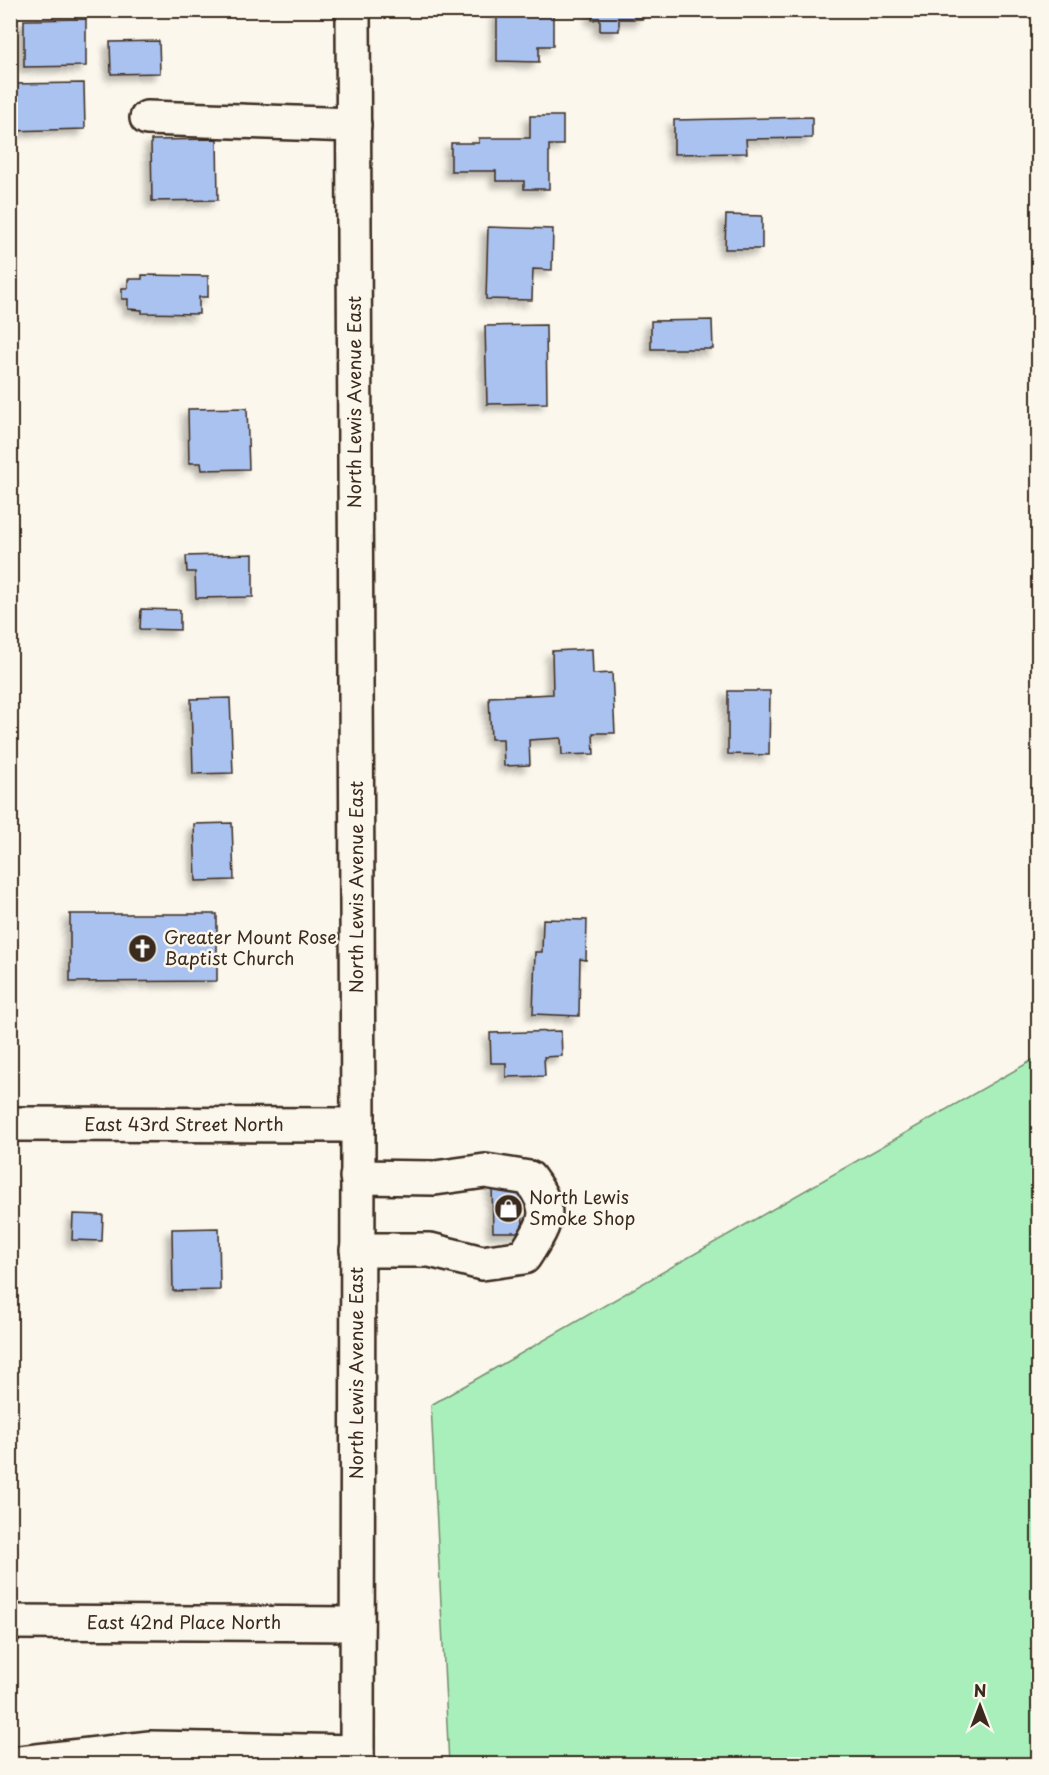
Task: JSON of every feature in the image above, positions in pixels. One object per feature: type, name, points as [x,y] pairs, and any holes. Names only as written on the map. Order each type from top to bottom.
[{"type":"main road","name":"North Lewis Avenue East","points":[[353,10],[358,1125],[357,1758]]},
{"type":"main road","points":[[147,117],[354,125]]},
{"type":"main road","name":"East 43rd Street North","points":[[10,1124],[358,1125]]},
{"type":"main road","points":[[357,1177],[435,1178],[485,1171],[529,1178],[545,1199],[544,1225],[524,1257],[482,1263],[430,1250],[357,1250]]},
{"type":"main road","name":"East 42nd Place North","points":[[10,1622],[357,1624]]},
{"type":"main road","points":[[11,1764],[150,1748],[357,1758]]},
{"type":"green space","points":[[1038,1057],[1038,1764],[449,1764],[431,1405]]},
{"type":"building","points":[[592,10],[643,10],[643,19],[619,19],[619,31],[600,31],[600,19],[592,20]]},
{"type":"building","points":[[497,13],[553,14],[553,46],[539,46],[539,62],[497,61]]},
{"type":"building","points":[[86,19],[86,66],[24,67],[24,20]]},
{"type":"building","points":[[159,41],[160,73],[111,74],[110,42]]},
{"type":"building","points":[[84,83],[85,129],[10,131],[10,84]]},
{"type":"building","points":[[530,116],[563,116],[563,145],[549,145],[549,189],[524,189],[524,181],[496,181],[496,171],[451,171],[451,143],[479,143],[479,138],[530,138]]},
{"type":"building","points":[[812,117],[812,138],[746,139],[747,153],[674,154],[674,120]]},
{"type":"building","points":[[217,139],[218,200],[152,201],[151,140]]},
{"type":"building","points":[[726,215],[762,216],[762,249],[725,249]]},
{"type":"building","points":[[488,227],[553,229],[552,270],[533,269],[532,300],[486,299]]},
{"type":"building","points":[[142,275],[208,276],[208,297],[199,297],[199,314],[142,313],[142,310],[128,309],[128,299],[122,299],[122,288],[128,288],[128,279],[142,279]]},
{"type":"building","points":[[712,320],[713,349],[651,349],[651,321]]},
{"type":"building","points":[[546,325],[547,403],[487,404],[485,326]]},
{"type":"building","points":[[247,408],[249,469],[202,470],[201,463],[189,463],[188,409]]},
{"type":"building","points":[[253,554],[253,597],[196,598],[195,572],[187,572],[186,556]]},
{"type":"building","points":[[141,609],[180,610],[180,630],[140,629]]},
{"type":"building","points":[[592,649],[593,674],[612,673],[615,733],[593,733],[594,754],[562,755],[561,738],[529,740],[530,765],[504,766],[503,739],[491,739],[489,697],[553,694],[552,651]]},
{"type":"building","points":[[728,691],[770,691],[769,755],[728,754]]},
{"type":"building","points":[[230,698],[233,773],[193,774],[191,699]]},
{"type":"building","points":[[232,823],[234,880],[196,881],[194,824]]},
{"type":"building","name":"Greater Mount Rose Baptist Church","points":[[70,914],[217,914],[217,981],[70,982]]},
{"type":"building","points":[[543,919],[587,920],[586,960],[580,959],[579,1016],[533,1014],[535,952],[542,952]]},
{"type":"building","points":[[561,1031],[562,1056],[544,1057],[545,1076],[506,1077],[506,1063],[491,1063],[490,1033]]},
{"type":"building","name":"North Lewis Smoke Shop","points":[[522,1183],[523,1232],[493,1232],[492,1184]]},
{"type":"building","points":[[73,1214],[103,1215],[102,1241],[72,1240]]},
{"type":"building","points":[[219,1228],[220,1290],[173,1291],[172,1229]]},
{"type":"place","name":"Greater Mount Rose Baptist Church","points":[[143,948]]},
{"type":"place","name":"North Lewis Smoke Shop","points":[[508,1208]]}]
